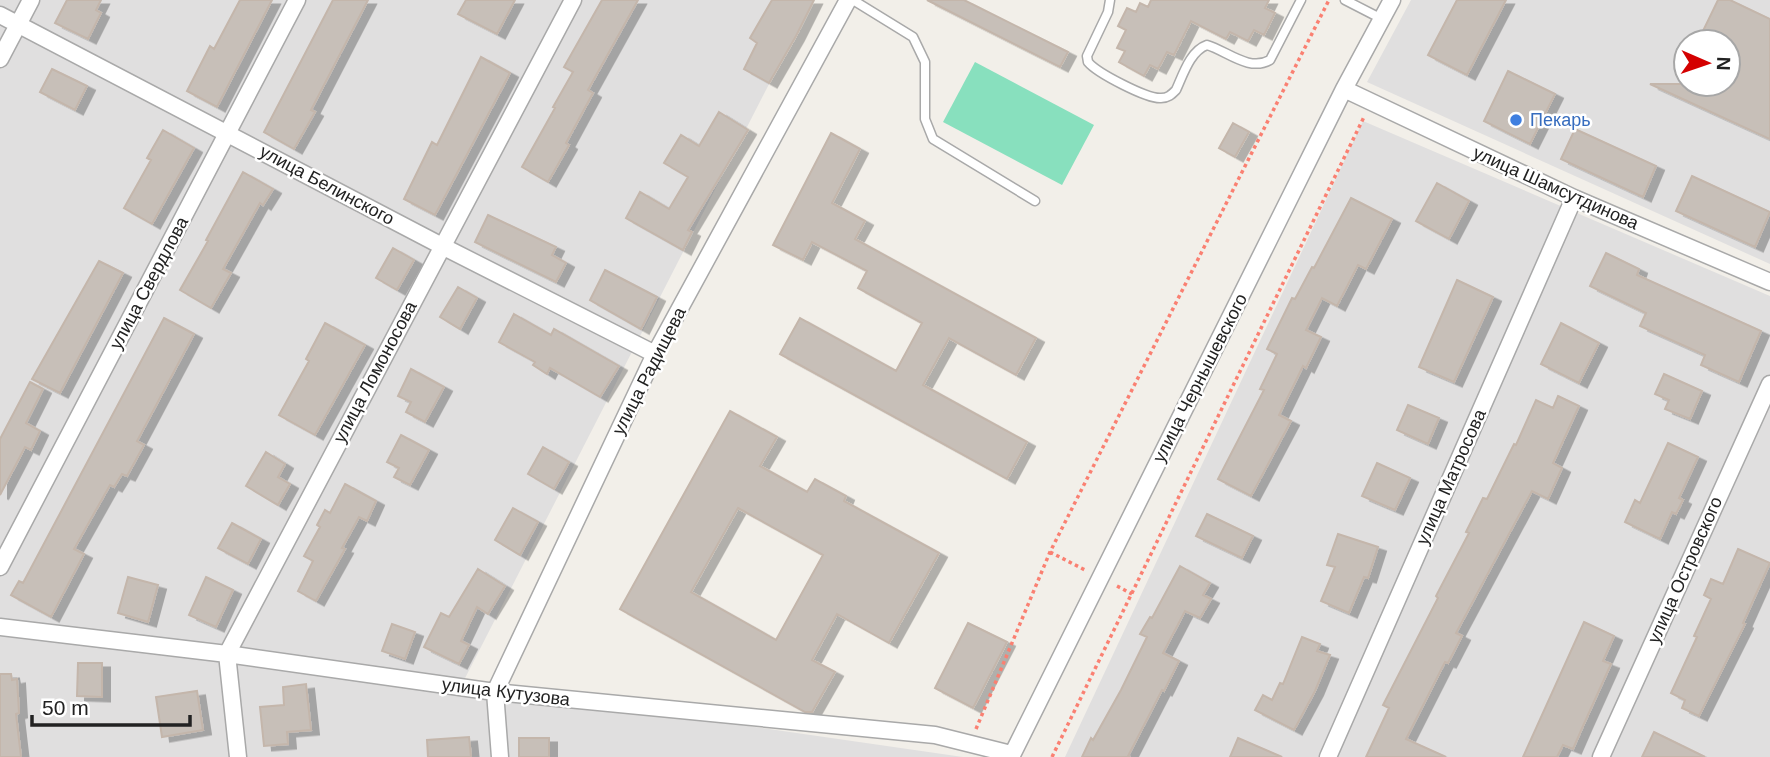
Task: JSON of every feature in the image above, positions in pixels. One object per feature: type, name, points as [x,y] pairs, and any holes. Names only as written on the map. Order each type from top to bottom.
[{"type":"street","points":[[0,59],[31,0]]},
{"type":"street","name":"улица Свердлова","points":[[0,567],[297,0]]},
{"type":"street","name":"улица Ломоносова","points":[[227,654],[573,0]]},
{"type":"street","name":"улица Радищева","points":[[500,757],[495,692],[655,354],[850,0]]},
{"type":"street","name":"улица Чернышевского","points":[[1011,756],[1344,89],[1392,0]]},
{"type":"street","name":"улица Белинского","points":[[0,15],[655,354]]},
{"type":"street","name":"улица Шамсутдинова","points":[[1344,89],[1574,198],[1770,282]]},
{"type":"street","name":"улица Матросова","points":[[1328,757],[1574,198]]},
{"type":"street","name":"улица Островского","points":[[1601,757],[1770,384]]},
{"type":"street","name":"улица Кутузова","points":[[0,627],[227,654],[495,692],[935,735],[1011,756]]},
{"type":"street","points":[[227,654],[238,757]]},
{"type":"lane","points":[[850,0],[914,37],[925,62],[925,119],[933,139],[1035,201]]},
{"type":"lane","points":[[1111,0],[1087,56],[1088,62],[1098,71],[1118,81],[1161,98],[1176,90],[1193,57],[1202,47],[1212,46],[1253,64],[1270,60],[1301,0]]},
{"type":"lane","points":[[1345,0],[1382,19]]},
{"type":"path","points":[[970,744],[1050,552],[1329,0]]},
{"type":"path","points":[[1052,757],[1371,103]]},
{"type":"shaded area","points":[[0,0],[812,0],[461,686],[963,757],[0,757]]},
{"type":"shaded area","points":[[1411,0],[1770,0],[1770,264],[1367,82]]},
{"type":"shaded area","points":[[1363,121],[1770,296],[1770,757],[1065,757]]},
{"type":"green space","points":[[975,62],[1094,125],[1062,185],[943,122]]},
{"type":"building","points":[[67,0],[101,0],[96,10],[101,13],[88,39],[55,23]]},
{"type":"building","points":[[240,0],[272,0],[217,107],[187,91],[210,46],[214,49]]},
{"type":"building","points":[[333,0],[368,0],[311,110],[315,112],[294,149],[264,132]]},
{"type":"building","points":[[466,0],[515,0],[497,34],[458,14]]},
{"type":"building","points":[[602,0],[638,0],[588,90],[593,93],[548,182],[522,167],[573,72],[564,67]]},
{"type":"building","points":[[772,0],[814,0],[769,83],[744,69],[757,43],[750,38]]},
{"type":"building","points":[[927,0],[964,0],[1068,52],[1060,67]]},
{"type":"building","points":[[1151,0],[1269,0],[1265,8],[1275,13],[1264,35],[1254,30],[1248,41],[1230,32],[1226,39],[1191,21],[1174,55],[1167,52],[1158,69],[1150,65],[1144,76],[1119,62],[1125,51],[1117,48],[1126,30],[1118,26],[1127,8],[1136,12],[1140,3],[1148,7]]},
{"type":"building","points":[[1457,0],[1506,0],[1467,75],[1428,55]]},
{"type":"building","points":[[1718,0],[1730,0],[1770,19],[1770,139],[1681,98],[1742,98],[1742,28],[1704,28]]},
{"type":"building","points":[[481,57],[510,73],[435,215],[404,199],[432,142],[437,145]]},
{"type":"building","points":[[52,69],[87,86],[75,110],[40,92]]},
{"type":"building","points":[[1508,71],[1555,94],[1530,144],[1484,121]]},
{"type":"building","points":[[1650,84],[1672,84],[1672,94]]},
{"type":"building","points":[[719,112],[748,130],[688,230],[692,232],[683,250],[626,218],[640,192],[669,209],[688,177],[664,163],[681,135],[699,146]]},
{"type":"building","points":[[1233,123],[1249,132],[1235,157],[1219,148]]},
{"type":"building","points":[[1575,129],[1656,166],[1643,197],[1561,159]]},
{"type":"building","points":[[163,130],[194,148],[152,224],[124,208],[151,160],[147,158]]},
{"type":"building","points":[[831,133],[860,149],[832,203],[865,221],[855,239],[1036,338],[1016,375],[949,338],[923,385],[1027,442],[1007,479],[780,354],[800,318],[896,371],[922,323],[858,288],[867,271],[812,242],[803,260],[773,245]]},
{"type":"building","points":[[243,172],[273,189],[263,205],[260,203],[223,269],[231,273],[211,308],[180,290]]},
{"type":"building","points":[[1692,176],[1770,212],[1755,247],[1676,211]]},
{"type":"building","points":[[1437,183],[1469,201],[1449,239],[1416,221]]},
{"type":"building","points":[[1351,198],[1392,219],[1366,269],[1358,265],[1337,306],[1322,298],[1306,330],[1321,337],[1279,415],[1291,421],[1251,496],[1218,479],[1264,390],[1260,389],[1277,354],[1267,349],[1292,298],[1295,299],[1312,267],[1314,268]]},
{"type":"building","points":[[488,215],[556,247],[552,255],[566,263],[556,282],[475,242]]},
{"type":"building","points":[[393,248],[414,260],[397,290],[376,278]]},
{"type":"building","points":[[1606,253],[1639,269],[1637,275],[1761,331],[1739,382],[1701,365],[1705,355],[1640,326],[1646,313],[1590,286]]},
{"type":"building","points":[[99,261],[123,273],[60,393],[32,379]]},
{"type":"building","points":[[605,270],[657,297],[641,329],[590,300]]},
{"type":"building","points":[[1457,280],[1493,297],[1454,382],[1419,367]]},
{"type":"building","points":[[458,287],[477,298],[460,329],[440,317]]},
{"type":"building","points":[[514,314],[551,335],[554,329],[619,366],[600,397],[550,368],[547,374],[533,365],[535,362],[499,342]]},
{"type":"building","points":[[164,318],[194,334],[137,441],[144,445],[127,476],[122,474],[114,487],[110,485],[74,549],[84,554],[51,617],[11,595],[19,581],[23,583]]},
{"type":"building","points":[[325,323],[365,345],[315,435],[279,415],[309,361],[306,359]]},
{"type":"building","points":[[1561,323],[1599,343],[1579,383],[1541,364]]},
{"type":"building","points":[[411,369],[444,387],[425,422],[406,412],[411,402],[398,396]]},
{"type":"building","points":[[1664,374],[1702,391],[1690,419],[1665,409],[1669,400],[1655,394]]},
{"type":"building","points":[[30,382],[43,389],[26,423],[40,431],[31,450],[25,447],[0,495],[0,439]]},
{"type":"building","points":[[1558,396],[1579,406],[1553,463],[1562,468],[1548,499],[1532,491],[1456,633],[1462,636],[1448,663],[1445,662],[1406,739],[1446,757],[1366,757],[1389,708],[1383,705],[1438,598],[1436,596],[1469,533],[1466,532],[1483,498],[1487,499],[1536,400],[1553,408]]},
{"type":"building","points":[[1408,405],[1439,418],[1428,444],[1397,430]]},
{"type":"building","points":[[730,411],[777,437],[760,466],[807,492],[815,479],[846,496],[844,501],[939,553],[889,643],[837,614],[812,660],[835,672],[812,712],[805,712],[620,609]],"holes":[[[738,508],[823,555],[776,640],[691,592]]]},
{"type":"building","points":[[401,435],[429,450],[410,485],[394,477],[399,468],[387,462]]},
{"type":"building","points":[[1668,443],[1698,457],[1679,498],[1683,500],[1676,514],[1672,512],[1660,539],[1625,522],[1635,500],[1640,503]]},
{"type":"building","points":[[543,447],[569,462],[554,489],[528,474]]},
{"type":"building","points":[[266,452],[285,464],[278,477],[290,484],[278,505],[246,486]]},
{"type":"building","points":[[1377,463],[1410,478],[1395,510],[1362,496]]},
{"type":"building","points":[[345,484],[376,501],[367,521],[359,517],[342,548],[345,549],[316,601],[298,591],[313,561],[304,556],[320,527],[317,525],[325,510],[330,513]]},
{"type":"building","points":[[513,508],[538,522],[520,555],[495,540]]},
{"type":"building","points":[[1207,514],[1253,536],[1242,558],[1196,536]]},
{"type":"building","points":[[232,523],[261,539],[248,564],[218,548]]},
{"type":"building","points":[[1338,534],[1378,547],[1368,578],[1364,577],[1349,613],[1321,601],[1335,567],[1327,565]]},
{"type":"building","points":[[1738,549],[1770,563],[1743,623],[1745,624],[1699,716],[1682,708],[1685,700],[1671,693],[1711,599],[1704,595],[1711,579],[1723,584]]},
{"type":"building","points":[[1180,566],[1210,583],[1203,595],[1211,599],[1200,618],[1185,611],[1163,653],[1179,661],[1164,691],[1162,690],[1128,756],[1130,757],[1082,757],[1121,690],[1147,637],[1140,634],[1150,617],[1152,618]]},
{"type":"building","points":[[478,569],[505,586],[488,614],[477,607],[461,641],[469,645],[459,664],[424,647],[441,613],[449,617]]},
{"type":"building","points":[[128,577],[158,585],[148,622],[118,613]]},
{"type":"building","points":[[206,577],[233,590],[216,627],[189,615]]},
{"type":"building","points":[[1584,622],[1614,636],[1603,661],[1611,664],[1573,749],[1563,745],[1557,757],[1523,757]]},
{"type":"building","points":[[968,623],[1007,642],[973,708],[935,688]]},
{"type":"building","points":[[392,624],[415,632],[405,659],[382,651]]},
{"type":"building","points":[[1302,637],[1320,644],[1317,651],[1330,655],[1294,730],[1255,710],[1263,695],[1272,700],[1280,683],[1283,684]]},
{"type":"building","points":[[78,663],[102,663],[102,697],[77,696]]},
{"type":"building","points":[[0,674],[11,674],[12,680],[17,679],[19,713],[16,714],[21,757],[0,757]]},
{"type":"building","points":[[306,684],[311,730],[287,732],[288,744],[264,746],[260,707],[284,705],[283,687]]},
{"type":"building","points":[[197,691],[203,730],[162,737],[156,697]]},
{"type":"building","points":[[1654,732],[1705,757],[1642,757]]},
{"type":"building","points":[[469,737],[471,757],[428,757],[427,740]]},
{"type":"building","points":[[519,738],[549,738],[549,757],[519,757]]},
{"type":"building","points":[[1238,738],[1282,757],[1230,757]]},
{"type":"place","name":"Пекарь","points":[[1516,120]]}]
